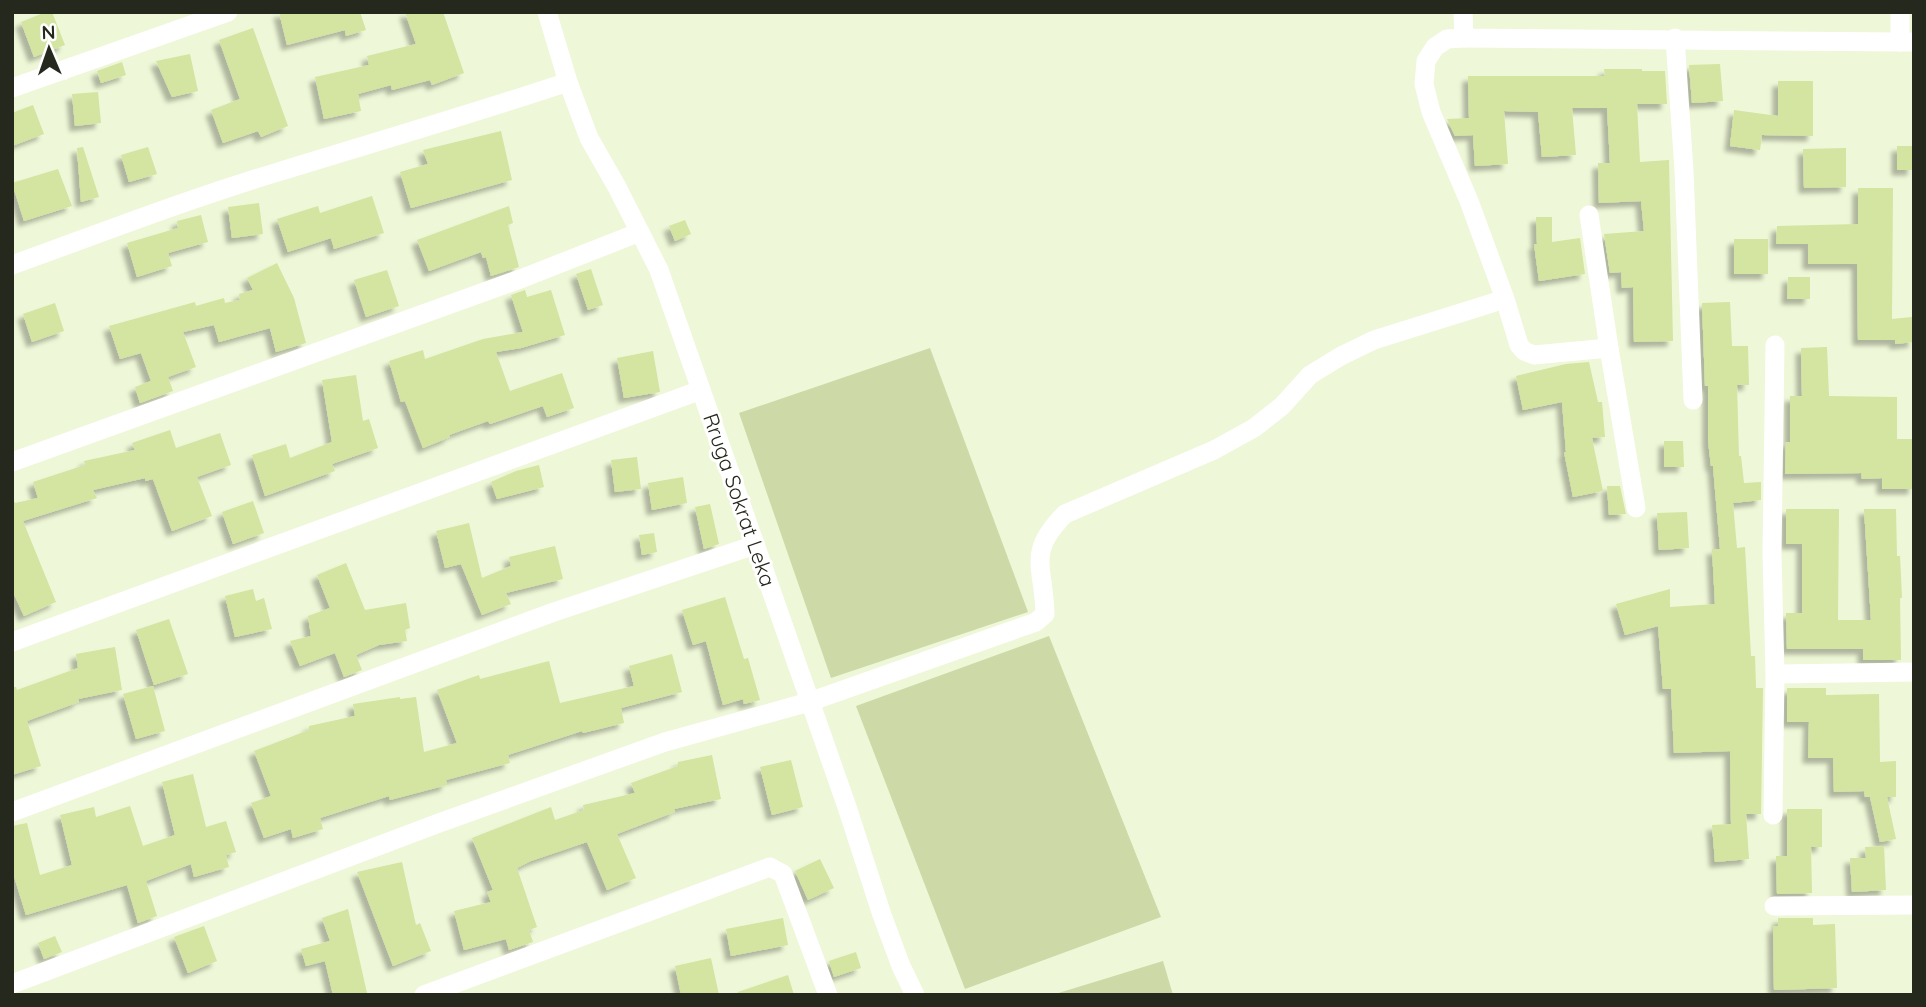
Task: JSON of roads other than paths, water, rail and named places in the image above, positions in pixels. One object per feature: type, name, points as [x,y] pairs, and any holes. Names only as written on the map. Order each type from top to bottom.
[{"type":"street","points":[[12,88],[228,12]]},
{"type":"street","name":"Rruga Sokrat Leka","points":[[547,12],[568,82],[589,138],[659,270],[892,941],[915,995]]},
{"type":"street","points":[[1464,12],[1464,38]]},
{"type":"street","points":[[1609,348],[1534,355],[1524,351],[1519,345],[1497,301],[1469,201],[1431,112],[1424,84],[1426,61],[1435,47],[1447,39],[1464,38],[1907,42],[1900,12]]},
{"type":"street","points":[[1675,38],[1684,171],[1693,400]]},
{"type":"street","points":[[12,265],[170,207],[461,118],[568,82]]},
{"type":"street","points":[[1589,215],[1636,509]]},
{"type":"street","points":[[12,462],[523,278],[640,232]]},
{"type":"street","points":[[12,984],[439,822],[665,742],[809,702],[1036,622],[1045,614],[1039,565],[1041,548],[1049,531],[1065,514],[1214,450],[1254,428],[1282,406],[1310,375],[1341,356],[1374,340],[1497,301]]},
{"type":"street","points":[[1773,815],[1772,553],[1776,345]]},
{"type":"street","points":[[12,642],[701,390]]},
{"type":"street","points":[[12,812],[554,612],[755,545]]},
{"type":"street","points":[[1774,674],[1914,672]]},
{"type":"street","points":[[424,995],[770,867],[783,874],[828,995]]},
{"type":"street","points":[[1774,906],[1914,905]]}]
